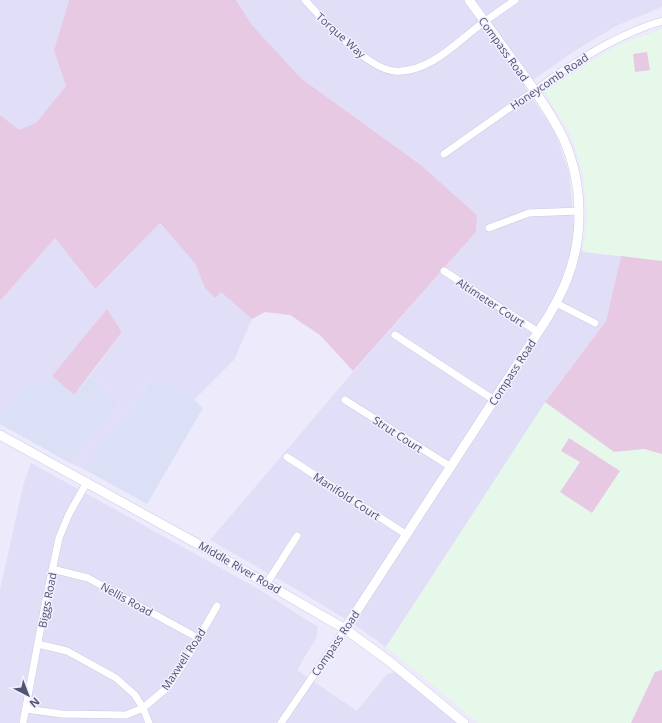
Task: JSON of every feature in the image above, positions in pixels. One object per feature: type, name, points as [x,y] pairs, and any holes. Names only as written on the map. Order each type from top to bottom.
[{"type":"street","name":"Torque Way","points":[[305,0],[340,35],[368,60],[394,71],[410,70],[431,62],[515,0]]},
{"type":"street","name":"Compass Road","points":[[281,723],[345,629],[538,332],[564,289],[572,266],[577,242],[579,211],[577,184],[564,139],[536,91],[469,0]]},
{"type":"street","name":"Honeycomb Road","points":[[444,154],[525,97],[598,49],[632,32],[662,21]]},
{"type":"street","points":[[489,228],[529,213],[579,211]]},
{"type":"street","name":"Altimeter Court","points":[[444,271],[538,332]]},
{"type":"street","points":[[556,303],[596,322]]},
{"type":"street","points":[[395,334],[494,400]]},
{"type":"street","name":"Strut Court","points":[[345,400],[450,467]]},
{"type":"street","name":"Middle River Road","points":[[0,435],[267,583],[345,629],[389,661],[464,723]]},
{"type":"street","name":"Manifold Court","points":[[287,457],[406,535]]},
{"type":"street","name":"Biggs Road","points":[[23,723],[52,569],[63,525],[86,482]]},
{"type":"street","points":[[267,583],[297,536]]},
{"type":"street","name":"Nellis Road","points":[[52,569],[88,578],[198,638]]},
{"type":"street","name":"Maxwell Road","points":[[26,709],[62,714],[126,715],[143,708],[168,686],[217,606]]},
{"type":"street","points":[[38,644],[67,651],[116,678],[135,695],[143,708],[149,723]]},
{"type":"shaded area","points":[[0,0],[69,0],[54,50],[67,86],[25,137],[0,118]]},
{"type":"shaded area","points":[[69,0],[236,0],[252,25],[302,79],[421,165],[477,215],[476,232],[353,371],[320,335],[290,315],[265,312],[252,319],[221,292],[215,298],[205,288],[195,263],[160,223],[95,289],[55,238],[0,301],[0,115],[19,130],[36,123],[66,86],[54,50]]},
{"type":"shaded area","points":[[236,0],[662,0],[662,7],[616,26],[573,52],[524,86],[555,132],[569,173],[574,225],[571,249],[621,256],[606,321],[552,392],[386,647],[358,627],[301,592],[210,540],[353,372],[476,232],[477,215],[420,164],[302,79],[252,25]]},
{"type":"shaded area","points":[[662,29],[662,261],[583,252],[587,217],[583,174],[571,134],[545,91],[616,46]]},
{"type":"shaded area","points":[[647,52],[650,70],[635,72],[633,54]]},
{"type":"shaded area","points":[[159,223],[252,319],[234,360],[194,400],[155,377],[82,468],[70,463],[119,403],[90,376],[122,332],[107,310],[45,385],[0,413],[0,301],[55,237],[94,289]]},
{"type":"shaded area","points":[[621,256],[662,261],[662,454],[644,449],[614,452],[545,402],[606,321]]},
{"type":"shaded area","points":[[107,309],[122,332],[74,395],[52,376]]},
{"type":"shaded area","points":[[52,376],[74,395],[90,376],[119,403],[70,463],[0,424],[0,413],[33,377],[45,384]]},
{"type":"shaded area","points":[[156,376],[194,400],[203,408],[147,504],[82,468]]},
{"type":"shaded area","points":[[552,392],[662,452],[662,723],[478,723],[386,647]]},
{"type":"shaded area","points":[[569,438],[620,471],[592,513],[560,492],[580,462],[561,451]]},
{"type":"shaded area","points":[[31,463],[257,588],[318,627],[317,636],[297,670],[357,711],[387,674],[401,671],[464,723],[0,723],[0,590],[23,486]]},
{"type":"shaded area","points":[[662,670],[662,723],[631,723],[655,672]]}]
